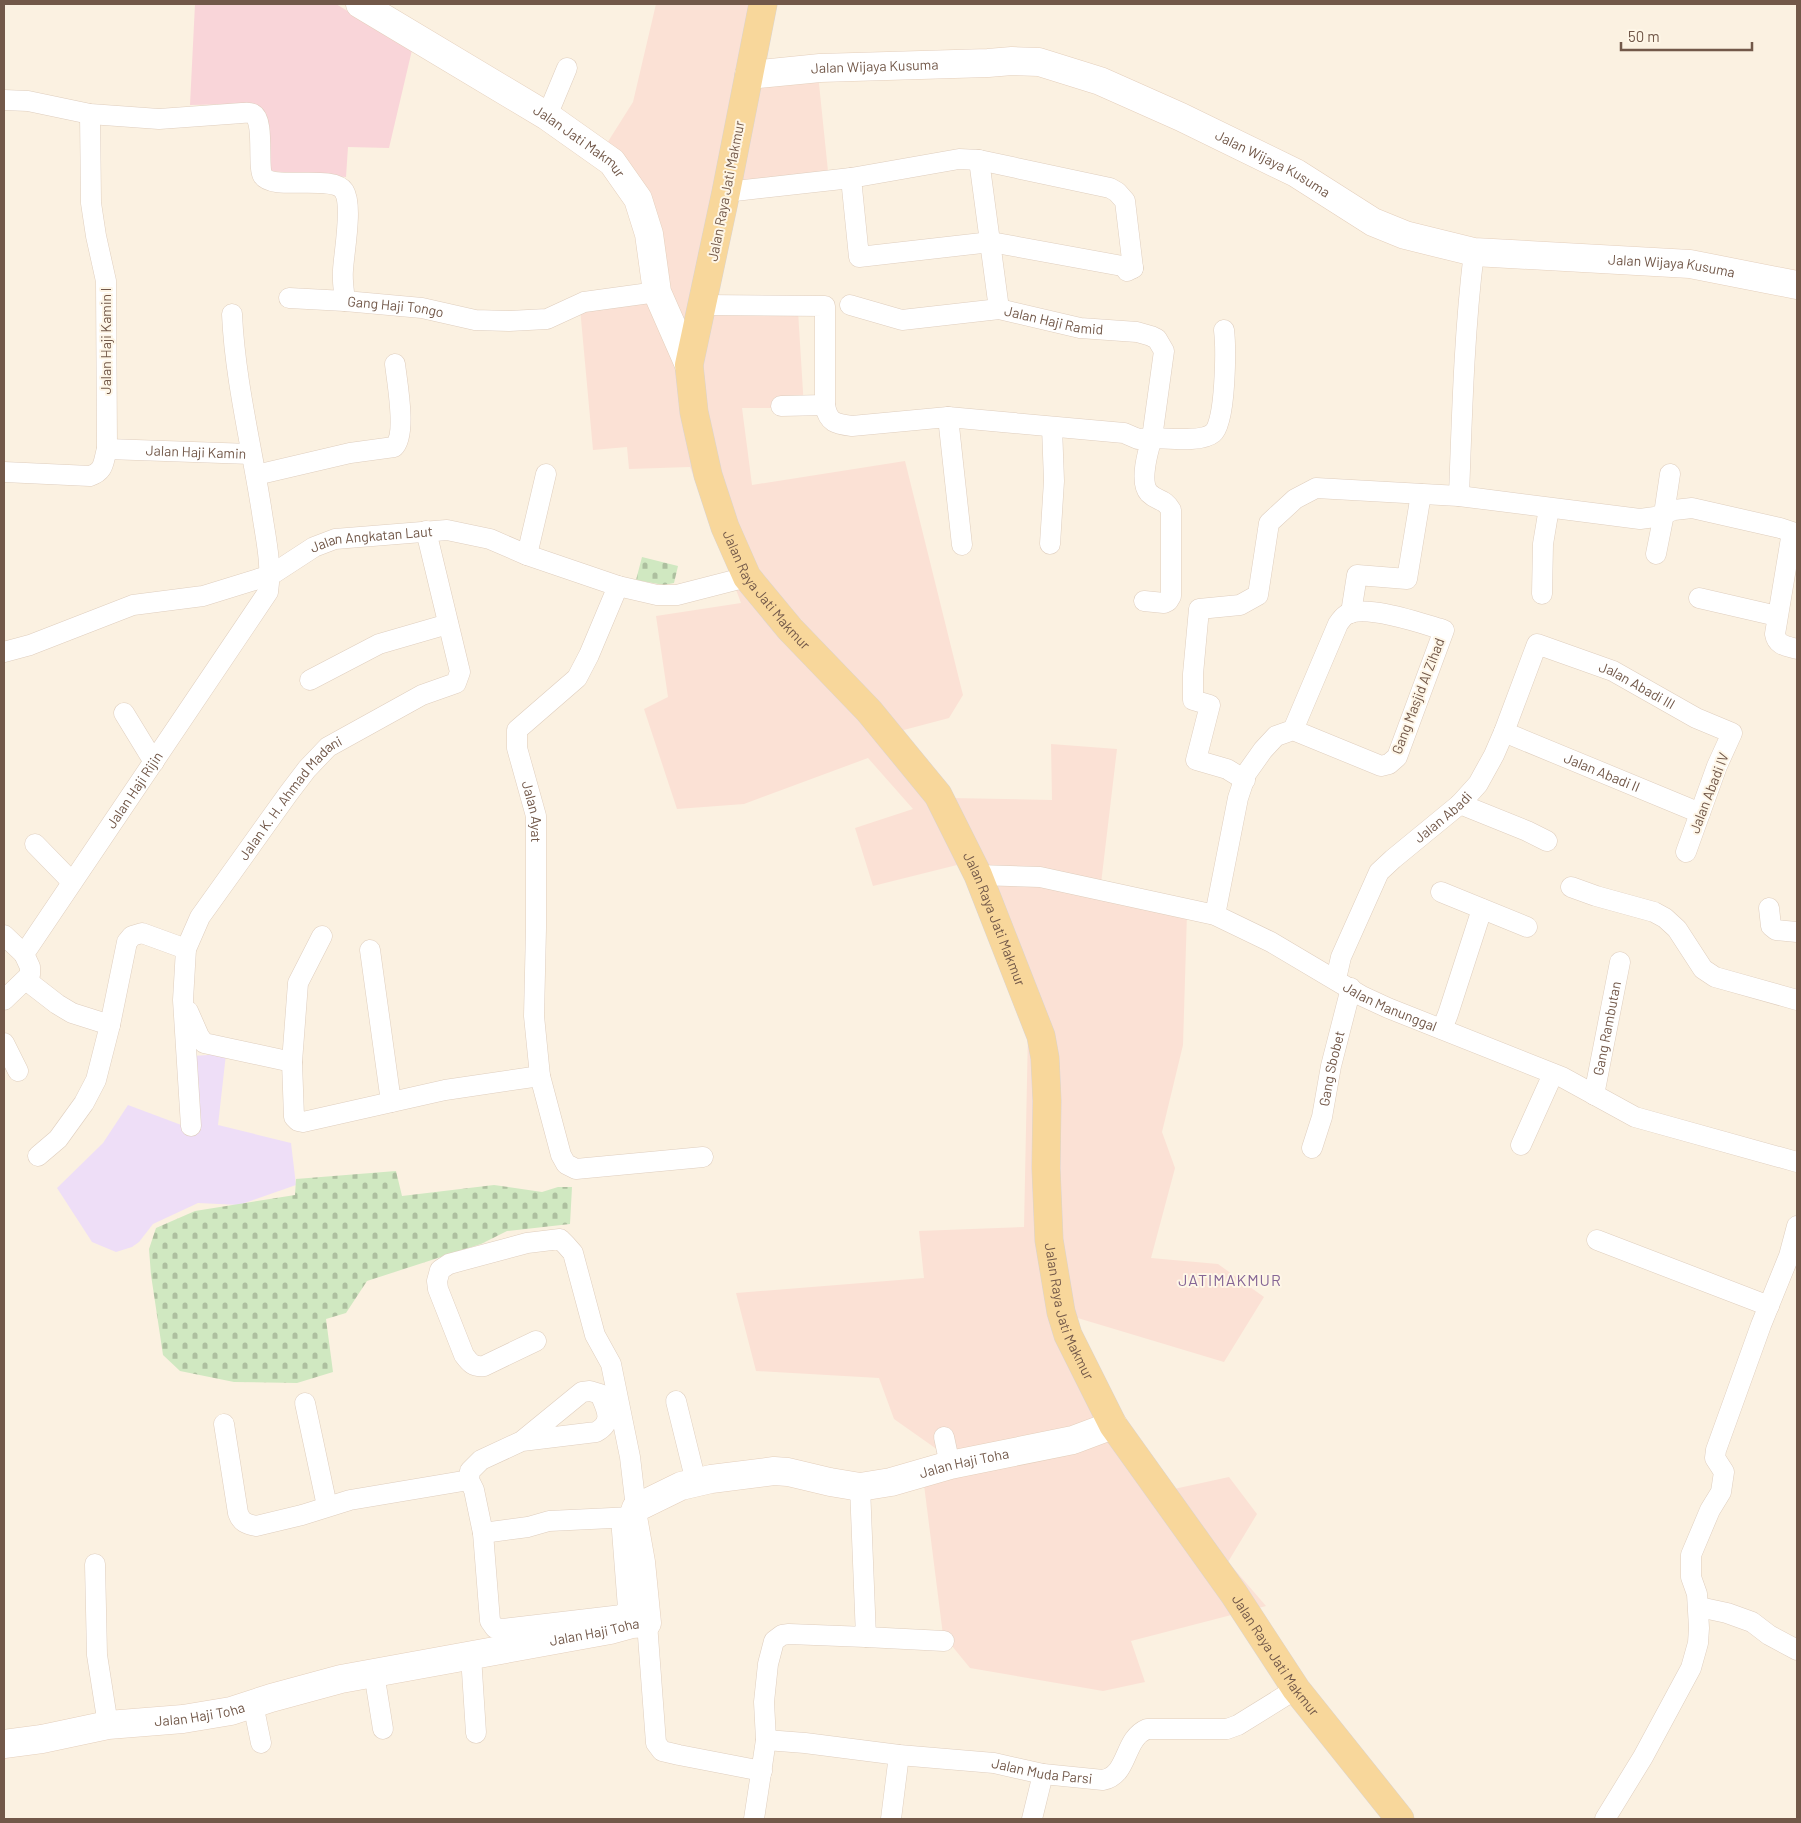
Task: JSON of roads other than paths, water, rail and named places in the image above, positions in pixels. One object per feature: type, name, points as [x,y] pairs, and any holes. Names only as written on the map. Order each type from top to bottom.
[{"type":"main road","name":"Jalan Raya Jati Makmur","points":[[763,4],[703,305],[689,365],[694,412],[708,474],[724,527],[747,577],[790,629],[869,711],[938,795],[978,875],[1042,1036],[1047,1102],[1048,1240],[1061,1312],[1068,1335],[1113,1425],[1234,1594],[1296,1689],[1400,1819]]},
{"type":"street","name":"Jalan Jati Makmur","points":[[375,8],[547,116],[612,162],[638,198],[649,234],[657,292],[689,365]]},
{"type":"street","name":"Jalan Wijaya Kusuma","points":[[748,75],[820,68],[1012,61],[1039,62],[1100,81],[1181,117],[1296,174],[1373,222],[1405,235],[1474,252],[1690,264],[1797,285]]},
{"type":"street","points":[[547,116],[567,68]]},
{"type":"street","points":[[4,100],[28,101],[90,114]]},
{"type":"street","name":"Gang Haji Tongo","points":[[90,114],[159,119],[242,113],[254,114],[259,128],[262,172],[265,178],[280,182],[329,183],[340,187],[344,191],[348,211],[342,273],[345,300],[422,308],[475,320],[509,321],[547,319],[584,302],[657,292]]},
{"type":"street","name":"Jalan Haji Kamin I","points":[[4,472],[90,476],[102,469],[107,449],[106,281],[91,204],[90,114]]},
{"type":"street","points":[[726,192],[851,178],[959,159],[978,160],[1110,188],[1118,192],[1124,200],[1130,270],[991,242],[859,257],[851,178]]},
{"type":"street","points":[[978,160],[999,309]]},
{"type":"street","points":[[1459,496],[1464,349],[1467,303],[1474,252]]},
{"type":"street","points":[[289,298],[345,300]]},
{"type":"street","points":[[703,305],[825,306],[827,413],[830,419],[852,426],[948,417],[1124,433],[1138,439],[1201,438],[1213,433],[1218,427],[1223,407],[1224,330]]},
{"type":"street","name":"Jalan Haji Ramid","points":[[850,305],[902,320],[999,309],[1080,328],[1137,332],[1157,339],[1164,351],[1145,476],[1148,492],[1156,498],[1167,502],[1171,510],[1170,596],[1168,601],[1164,603],[1144,601]]},
{"type":"street","points":[[232,314],[233,335],[251,454]]},
{"type":"street","points":[[256,475],[350,453],[394,447],[399,439],[401,418],[395,364]]},
{"type":"street","points":[[781,406],[826,405]]},
{"type":"street","points":[[948,417],[962,545]]},
{"type":"street","points":[[1050,544],[1054,481],[1052,427]]},
{"type":"street","name":"Jalan Haji Kamin","points":[[107,449],[251,454],[271,574]]},
{"type":"street","points":[[527,555],[546,474]]},
{"type":"street","points":[[1656,554],[1670,474]]},
{"type":"street","points":[[1245,780],[1227,768],[1196,760],[1210,705],[1193,700],[1193,674],[1199,609],[1240,605],[1258,595],[1269,523],[1295,499],[1316,488],[1459,496],[1640,518],[1692,508],[1780,528],[1794,528],[1793,555],[1774,634],[1780,644],[1797,649]]},
{"type":"street","points":[[1215,915],[1238,798],[1246,774],[1262,750],[1276,736],[1293,730],[1338,624],[1345,615],[1350,613],[1357,575],[1407,579],[1420,494]]},
{"type":"street","points":[[1542,594],[1543,544],[1550,508]]},
{"type":"street","name":"Jalan Angkatan Laut","points":[[4,652],[30,645],[133,604],[203,596],[271,574],[314,547],[335,539],[448,530],[490,539],[527,555],[618,586],[657,595],[677,596],[747,577]]},
{"type":"street","name":"Jalan K. H. Ahmad Madani","points":[[191,1126],[183,1000],[186,949],[200,917],[288,794],[307,769],[328,747],[422,695],[456,683],[460,672],[426,531]]},
{"type":"street","name":"Jalan Haji Rijin","points":[[24,954],[268,592],[271,574]]},
{"type":"street","name":"Jalan Ayat","points":[[618,586],[589,655],[577,678],[517,730],[517,748],[536,816],[534,1016],[540,1076],[558,1148],[566,1164],[576,1169],[704,1157]]},
{"type":"street","points":[[1699,598],[1778,616]]},
{"type":"street","name":"Gang Masjid Al Zihad","points":[[1293,730],[1381,766],[1389,764],[1397,757],[1444,630],[1388,614],[1358,611],[1350,613]]},
{"type":"street","points":[[310,680],[379,644],[448,624]]},
{"type":"street","name":"Jalan Abadi","points":[[1343,984],[1341,957],[1379,872],[1460,804],[1478,784],[1504,732],[1537,644]]},
{"type":"street","name":"Jalan Abadi III","points":[[1537,644],[1613,671],[1696,718],[1732,733]]},
{"type":"street","points":[[124,713],[154,762]]},
{"type":"street","name":"Jalan Abadi II","points":[[1504,732],[1700,813]]},
{"type":"street","name":"Jalan Abadi IV","points":[[1686,852],[1717,766],[1732,733]]},
{"type":"street","points":[[1460,804],[1547,841]]},
{"type":"street","points":[[35,844],[72,882]]},
{"type":"street","name":"Jalan Manunggal","points":[[978,875],[1040,878],[1215,915],[1271,942],[1362,996],[1553,1074],[1635,1117],[1797,1162]]},
{"type":"street","points":[[1572,887],[1596,896],[1654,912],[1665,918],[1678,929],[1703,970],[1715,977],[1797,1000]]},
{"type":"street","points":[[1441,892],[1527,927]]},
{"type":"street","points":[[1769,908],[1771,926],[1776,930],[1797,932]]},
{"type":"street","points":[[1442,1029],[1482,909]]},
{"type":"street","points":[[38,1156],[58,1139],[84,1103],[96,1080],[110,1025],[127,942],[132,936],[142,933],[186,949]]},
{"type":"street","points":[[4,935],[24,954],[30,967],[30,975],[4,1000]]},
{"type":"street","points":[[322,936],[298,983],[292,1062],[294,1117],[298,1121],[303,1122],[445,1090],[540,1076]]},
{"type":"street","points":[[370,950],[391,1102]]},
{"type":"street","name":"Gang Rambutan","points":[[1594,1095],[1620,962]]},
{"type":"street","points":[[26,980],[56,1004],[72,1012],[110,1025]]},
{"type":"street","name":"Gang Sbobet","points":[[1312,1148],[1322,1117],[1343,984]]},
{"type":"street","points":[[183,1000],[204,1043],[292,1062]]},
{"type":"street","points":[[4,1043],[18,1071]]},
{"type":"street","points":[[1521,1145],[1553,1074]]},
{"type":"street","points":[[1605,1819],[1643,1758],[1691,1668],[1698,1643],[1698,1607],[1697,1594],[1691,1577],[1691,1555],[1710,1510],[1720,1492],[1724,1472],[1715,1458],[1716,1450],[1761,1325],[1793,1258],[1797,1226]]},
{"type":"street","points":[[522,1441],[481,1460],[470,1471],[469,1480],[474,1490],[483,1533],[490,1621],[495,1628],[504,1629],[622,1615],[628,1608],[630,1457],[611,1364],[595,1335],[573,1253],[560,1239],[527,1243],[449,1264],[440,1270],[436,1281],[464,1355],[471,1364],[484,1366],[536,1342]]},
{"type":"street","points":[[1597,1240],[1769,1306]]},
{"type":"street","points":[[676,1401],[696,1482]]},
{"type":"street","points":[[305,1403],[327,1506]]},
{"type":"street","points":[[224,1424],[231,1477],[240,1520],[248,1525],[256,1526],[302,1515],[350,1500],[469,1480]]},
{"type":"street","name":"Jalan Haji Toha","points":[[4,1744],[42,1739],[108,1725],[183,1719],[231,1711],[341,1679],[610,1630],[632,1624],[647,1623],[641,1562],[630,1514],[681,1486],[696,1482],[774,1471],[788,1472],[860,1487],[891,1482],[950,1465],[1072,1440],[1113,1425]]},
{"type":"street","points":[[944,1437],[950,1465]]},
{"type":"street","points":[[860,1487],[866,1636]]},
{"type":"street","points":[[483,1533],[528,1527],[549,1521],[630,1514]]},
{"type":"street","points":[[96,1564],[98,1655],[108,1725]]},
{"type":"street","points":[[1698,1607],[1727,1613],[1752,1622],[1769,1635],[1797,1650]]},
{"type":"street","points":[[647,1623],[654,1731],[656,1743],[662,1751],[679,1756],[762,1771]]},
{"type":"street","points":[[754,1819],[766,1740],[764,1702],[768,1664],[774,1641],[777,1638],[782,1635],[794,1634],[944,1641]]},
{"type":"street","points":[[471,1656],[476,1733]]},
{"type":"street","points":[[374,1673],[383,1729]]},
{"type":"street","name":"Jalan Muda Parsi","points":[[766,1740],[899,1755],[994,1763],[1043,1774],[1103,1780],[1112,1778],[1118,1772],[1131,1744],[1139,1732],[1147,1729],[1226,1728],[1238,1725],[1296,1689]]},
{"type":"street","points":[[253,1704],[261,1743]]},
{"type":"street","points":[[891,1819],[899,1755]]},
{"type":"street","points":[[1032,1819],[1043,1774]]},
{"type":"district","name":"JATIMAKMUR","points":[[1230,1280]]}]
